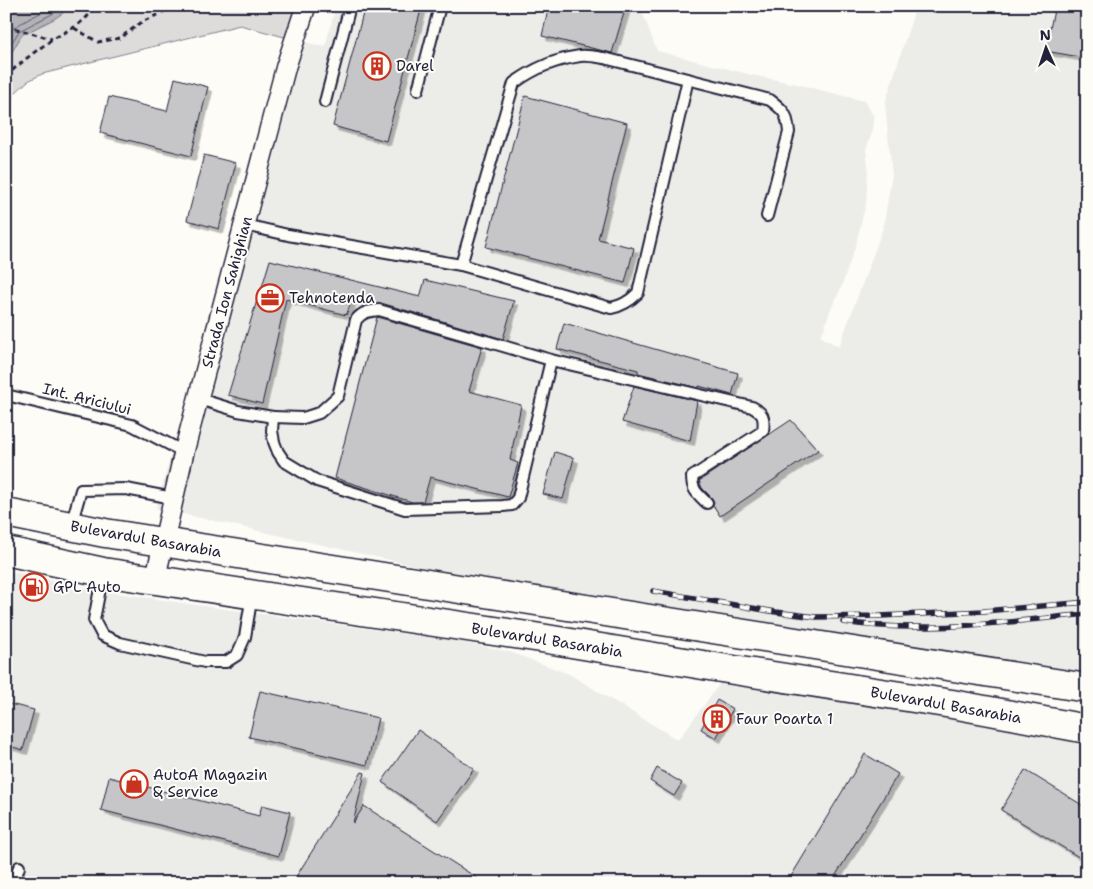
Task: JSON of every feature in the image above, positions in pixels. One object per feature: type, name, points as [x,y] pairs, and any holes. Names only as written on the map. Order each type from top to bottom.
[{"type":"main road","name":"Bulevardul Basarabia","points":[[6,513],[105,533],[1087,688]]},
{"type":"main road","name":"Bulevardul Basarabia","points":[[6,551],[103,572],[541,638],[952,704],[1087,729]]},
{"type":"street","name":"Strada Ion Sahighian","points":[[155,580],[184,452],[286,66],[306,6]]},
{"type":"lane","points":[[325,102],[350,6]]},
{"type":"lane","points":[[418,90],[440,6]]},
{"type":"lane","points":[[461,266],[514,83],[546,64],[582,56],[604,58],[770,100],[782,108],[787,119],[789,132],[767,216]]},
{"type":"lane","points":[[245,225],[288,235],[461,266],[610,308],[619,306],[630,301],[638,292],[688,79]]},
{"type":"lane","points":[[199,400],[238,411],[273,417],[303,418],[319,413],[338,396],[356,320],[366,312],[378,310],[552,360],[752,406],[760,411],[764,419],[763,430],[692,478],[694,490],[707,503]]},
{"type":"lane","points":[[273,417],[272,431],[274,442],[284,461],[317,481],[406,509],[512,505],[518,498],[552,360]]},
{"type":"lane","name":"Int. Ariciului","points":[[6,395],[132,425],[184,452]]},
{"type":"lane","points":[[70,526],[81,490],[126,489],[173,498]]},
{"type":"lane","points":[[103,572],[94,620],[102,635],[120,643],[205,662],[226,662],[237,655],[244,637],[252,594]]},
{"type":"lane","points":[[14,883],[19,867]]},
{"type":"path","points":[[6,77],[53,39],[74,28],[90,15],[95,6]]},
{"type":"path","points":[[74,28],[98,42],[120,38],[142,22],[165,11],[191,6]]},
{"type":"path","points":[[6,26],[53,39]]},
{"type":"shaded area","points":[[6,6],[296,6],[288,38],[240,25],[42,74],[28,81],[16,92],[6,106]]},
{"type":"shaded area","points":[[336,6],[640,6],[657,51],[864,101],[874,117],[873,130],[866,149],[868,166],[866,203],[856,244],[841,288],[820,336],[839,347],[883,228],[892,175],[885,104],[916,6],[1087,6],[1087,678],[651,618],[156,508],[288,38],[325,47]]},
{"type":"shaded area","points":[[6,570],[84,588],[457,641],[510,652],[569,674],[678,740],[724,678],[1087,741],[1087,883],[6,883]]},
{"type":"water","points":[[6,6],[73,6],[54,19],[22,35],[6,62]]},
{"type":"building","name":"Darel","points":[[365,6],[422,6],[386,141],[333,126]]},
{"type":"building","points":[[549,6],[626,6],[612,53],[542,36]]},
{"type":"building","points":[[1055,6],[1087,6],[1087,28],[1080,57],[1045,51]]},
{"type":"building","points":[[175,78],[208,87],[191,156],[100,133],[109,97],[167,111]]},
{"type":"building","points":[[525,96],[627,123],[598,239],[634,248],[625,283],[486,247]]},
{"type":"building","points":[[204,155],[236,163],[219,229],[187,220]]},
{"type":"building","points":[[270,260],[420,297],[425,280],[514,301],[503,339],[381,303],[369,304],[352,300],[346,315],[286,299],[262,404],[228,395]]},
{"type":"building","points":[[377,317],[482,347],[469,391],[521,405],[510,460],[518,463],[508,497],[430,477],[423,502],[412,502],[335,478]]},
{"type":"building","points":[[564,323],[738,373],[732,395],[638,373],[638,370],[557,349]]},
{"type":"building","points":[[634,386],[697,401],[690,441],[622,422]]},
{"type":"building","points":[[791,420],[818,450],[720,516],[713,505],[712,498],[702,488],[699,481]]},
{"type":"building","points":[[555,452],[574,458],[563,499],[543,494]]},
{"type":"building","points":[[260,691],[378,718],[367,765],[249,737]]},
{"type":"building","name":"Faur Poarta 1","points":[[717,700],[733,709],[716,738],[701,729]]},
{"type":"building","points":[[6,703],[34,710],[23,750],[6,745]]},
{"type":"building","points":[[418,730],[474,769],[437,821],[382,782]]},
{"type":"building","points":[[865,754],[898,774],[831,883],[787,883]]},
{"type":"building","points":[[657,768],[682,783],[674,796],[650,781]]},
{"type":"building","points":[[1025,770],[1087,808],[1087,862],[1001,810]]},
{"type":"building","points":[[362,772],[365,773],[353,823],[364,806],[485,883],[292,883]]},
{"type":"building","points":[[109,777],[259,816],[262,805],[290,812],[279,856],[101,810]]},
{"type":"railway","points":[[653,591],[816,617],[984,611],[1087,602]]},
{"type":"railway","points":[[843,622],[903,627],[965,626],[1087,614]]},
{"type":"place","name":"Darel","points":[[377,66]]},
{"type":"place","name":"Tehnotenda","points":[[270,298]]},
{"type":"place","name":"GPL Auto","points":[[34,587]]},
{"type":"place","name":"Faur Poarta 1","points":[[717,719]]},
{"type":"place","name":"AutoA Magazin & Service","points":[[134,784]]}]
